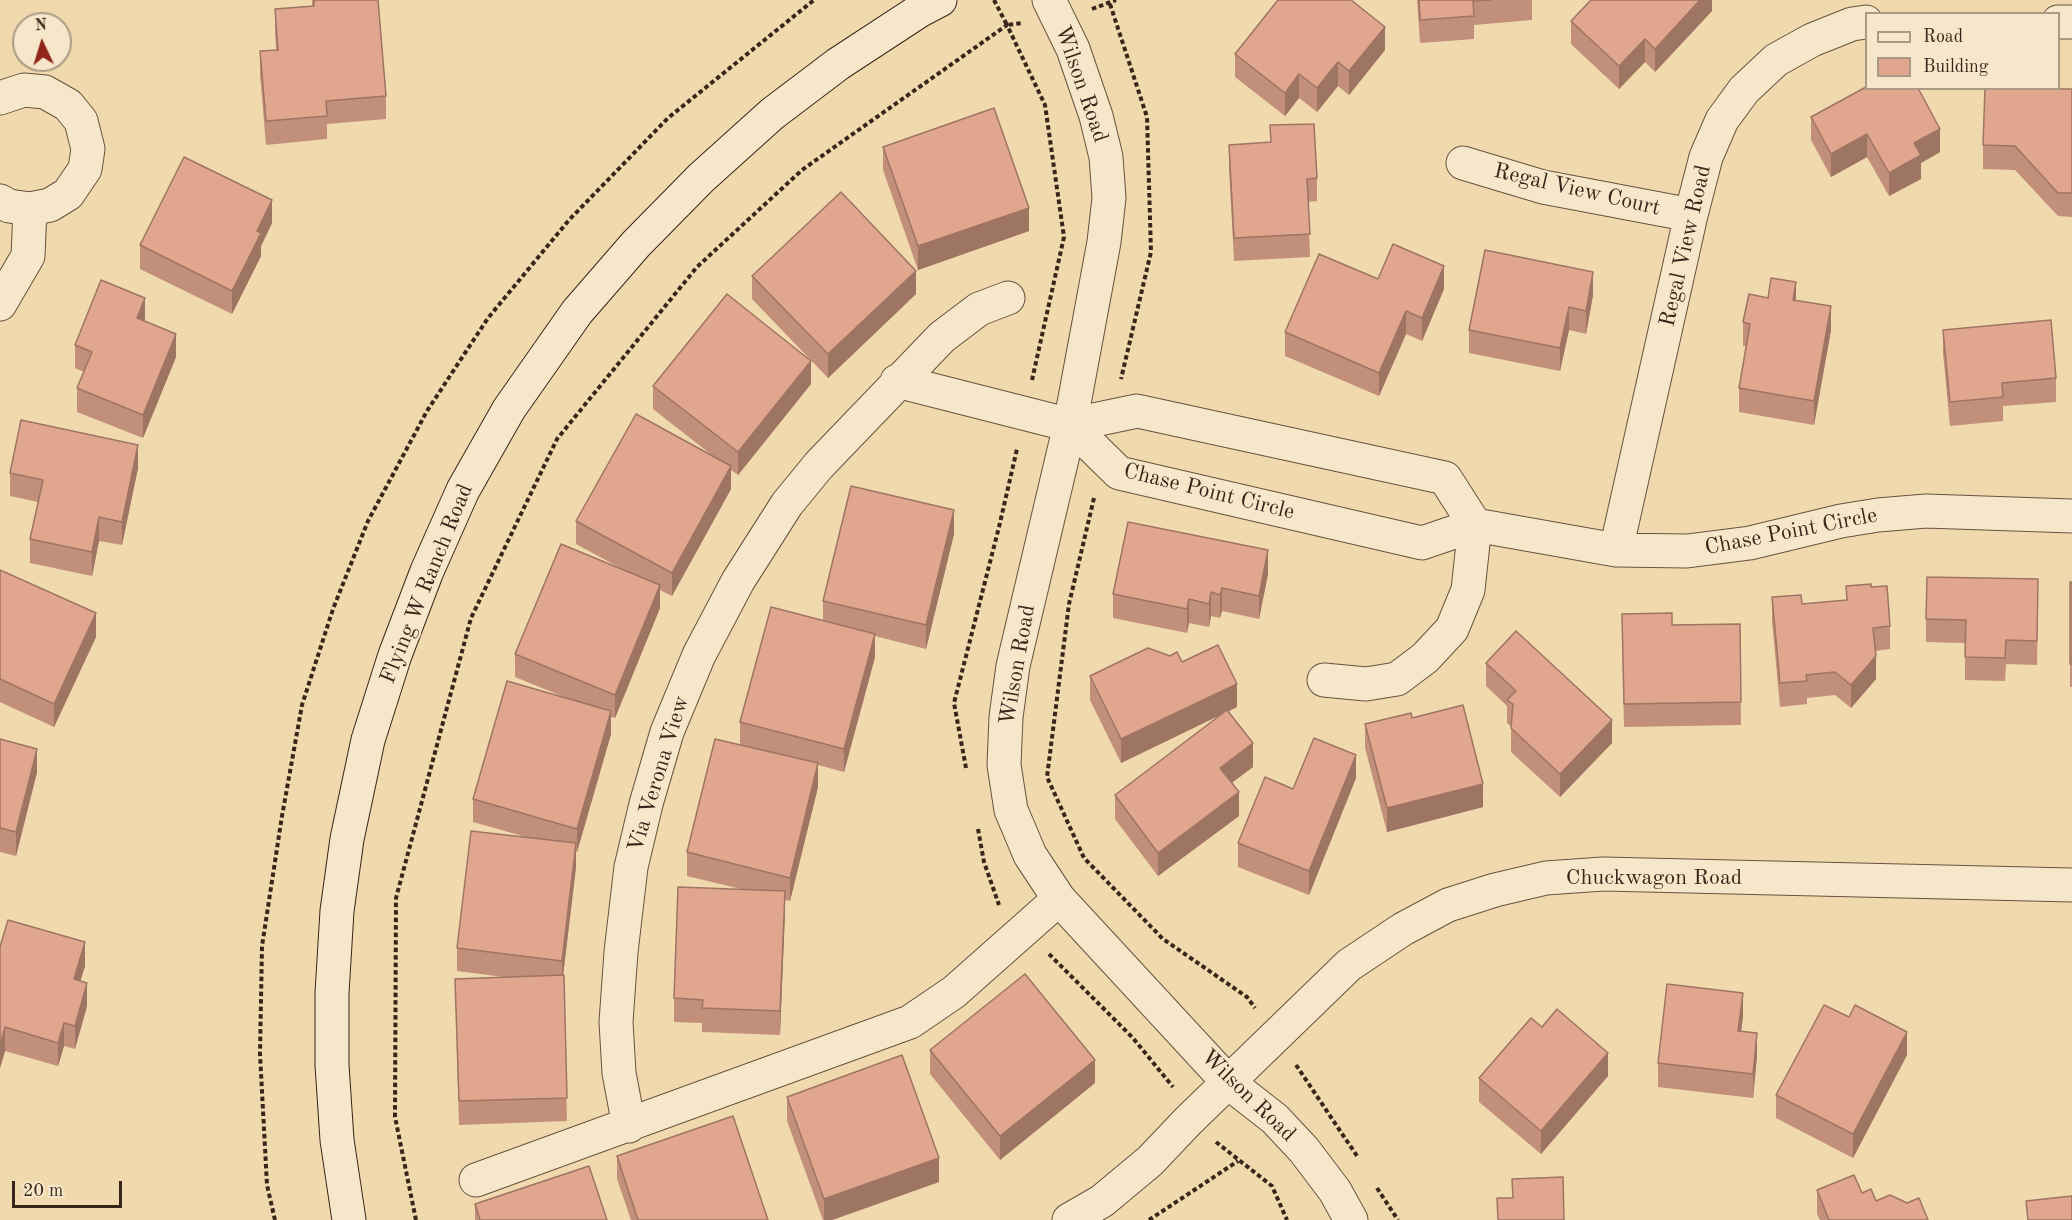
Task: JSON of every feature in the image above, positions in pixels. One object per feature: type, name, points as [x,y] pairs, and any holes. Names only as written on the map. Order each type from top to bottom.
[{"type":"street","name":"Flying W Ranch Road","points":[[348,1220],[337,1140],[332,1065],[332,993],[337,911],[347,839],[368,740],[395,655],[427,571],[463,490],[509,409],[577,312],[636,244],[701,178],[772,114],[838,64],[919,11],[940,0]]},
{"type":"street","name":"Wilson Road","points":[[1049,0],[1073,49],[1096,116],[1106,157],[1108,198],[1104,242],[1070,424],[1013,666],[1006,717],[1004,765],[1011,810],[1030,855],[1059,899],[1229,1083],[1275,1119],[1304,1150],[1335,1191],[1351,1220]]},
{"type":"street","name":"Regal View Road","points":[[1617,550],[1691,215],[1706,158],[1722,120],[1744,90],[1776,60],[1812,40],[1852,24],[1865,22]]},
{"type":"street","points":[[0,98],[24,90],[45,92],[68,105],[81,121],[88,149],[85,169],[68,194],[50,205],[15,205],[28,256],[0,304]]},
{"type":"street","name":"Regal View Court","points":[[1463,163],[1543,187],[1691,215]]},
{"type":"street","name":"Via Verona View","points":[[629,1126],[619,1073],[616,1022],[631,867],[667,732],[704,645],[738,581],[786,504],[819,465],[897,381],[942,337],[979,309],[1008,298]]},
{"type":"street","points":[[897,381],[1070,424],[1137,411],[1445,478],[1475,525],[1468,590],[1452,629],[1425,658],[1396,679],[1366,684],[1324,680]]},
{"type":"street","name":"Chase Point Circle","points":[[1070,424],[1119,473],[1422,543],[1475,525],[1617,550],[1686,551],[1750,543],[1878,514],[1926,511],[2072,516]]},
{"type":"street","name":"Chuckwagon Road","points":[[1069,1220],[1102,1201],[1150,1161],[1188,1121],[1349,965],[1402,929],[1448,904],[1546,878],[1614,874],[2072,885]]},
{"type":"street","points":[[477,1180],[910,1023],[954,992],[1059,899]]},
{"type":"path","points":[[1110,4],[1147,117],[1151,252],[1113,416]]},
{"type":"path","points":[[416,1220],[395,1117],[396,898],[471,618],[557,439],[697,267],[802,170],[1007,26]]},
{"type":"path","points":[[1103,457],[1069,604],[1047,777],[1084,858],[1163,939],[1247,997],[1316,1093],[1360,1162]]},
{"type":"path","points":[[1149,1220],[1238,1161]]},
{"type":"path","points":[[1373,1181],[1398,1220]]},
{"type":"building","points":[[314,0],[378,0],[386,96],[326,101],[327,116],[266,121],[260,51],[278,50],[275,9],[314,6]]},
{"type":"building","points":[[1278,0],[1351,0],[1385,27],[1349,71],[1338,62],[1317,88],[1299,74],[1285,93],[1235,54]]},
{"type":"building","points":[[1419,0],[1491,0],[1473,1],[1474,16],[1420,20]]},
{"type":"building","points":[[1591,0],[1700,0],[1655,49],[1645,39],[1619,66],[1571,21]]},
{"type":"building","points":[[1865,88],[1865,90],[1919,90],[1940,129],[1914,143],[1921,155],[1889,173],[1867,134],[1831,154],[1811,117]]},
{"type":"building","points":[[2072,89],[2072,193],[2058,193],[2015,146],[1983,145],[1985,90]]},
{"type":"building","points":[[994,108],[1029,208],[918,246],[883,147]]},
{"type":"building","points":[[1314,124],[1317,178],[1307,179],[1310,234],[1234,238],[1229,145],[1271,142],[1270,125]]},
{"type":"building","points":[[184,157],[272,200],[257,231],[261,233],[232,291],[140,245]]},
{"type":"building","points":[[841,192],[916,271],[828,354],[752,276]]},
{"type":"building","points":[[1393,244],[1444,266],[1422,318],[1406,311],[1379,373],[1285,332],[1319,254],[1378,279]]},
{"type":"building","points":[[1485,250],[1593,272],[1586,311],[1569,307],[1560,348],[1469,330]]},
{"type":"building","points":[[1771,278],[1796,282],[1793,300],[1831,306],[1814,401],[1739,388],[1750,324],[1743,322],[1749,294],[1768,298]]},
{"type":"building","points":[[101,280],[145,298],[137,318],[176,334],[143,415],[77,388],[92,352],[75,345]]},
{"type":"building","points":[[727,294],[811,361],[738,452],[653,386]]},
{"type":"building","points":[[2051,320],[2056,378],[2002,383],[2003,397],[1950,402],[1943,330]]},
{"type":"building","points":[[636,414],[731,466],[672,573],[576,521]]},
{"type":"building","points":[[21,420],[138,445],[122,522],[99,517],[92,552],[30,539],[43,480],[10,473]]},
{"type":"building","points":[[851,486],[954,510],[926,625],[823,601]]},
{"type":"building","points":[[1128,522],[1268,550],[1259,596],[1222,588],[1220,595],[1211,592],[1209,604],[1189,599],[1187,609],[1113,594]]},
{"type":"building","points":[[561,544],[660,585],[615,695],[515,654]]},
{"type":"building","points":[[0,570],[96,613],[54,704],[0,679]]},
{"type":"building","points":[[1927,577],[2038,579],[2037,641],[2006,640],[2005,658],[1965,657],[1966,620],[1926,619]]},
{"type":"building","points":[[2070,582],[2072,582],[2072,664],[2070,664]]},
{"type":"building","points":[[1871,584],[1871,587],[1887,586],[1890,626],[1873,628],[1876,656],[1851,685],[1835,672],[1806,675],[1807,681],[1780,683],[1772,597],[1801,595],[1802,604],[1847,600],[1846,586]]},
{"type":"building","points":[[771,607],[875,634],[844,749],[740,722]]},
{"type":"building","points":[[1672,613],[1672,625],[1740,624],[1741,702],[1624,704],[1622,614]]},
{"type":"building","points":[[1516,631],[1612,720],[1560,774],[1511,728],[1513,704],[1507,700],[1516,691],[1486,663]]},
{"type":"building","points":[[1218,645],[1237,684],[1121,739],[1090,676],[1148,648],[1170,656],[1177,652],[1182,662]]},
{"type":"building","points":[[507,681],[611,711],[577,829],[473,799]]},
{"type":"building","points":[[1463,705],[1483,784],[1387,808],[1365,724],[1411,713],[1412,718]]},
{"type":"building","points":[[1227,710],[1253,743],[1220,768],[1239,792],[1158,853],[1115,795]]},
{"type":"building","points":[[1314,738],[1356,755],[1309,871],[1238,843],[1265,777],[1293,789]]},
{"type":"building","points":[[0,739],[37,749],[16,832],[0,828]]},
{"type":"building","points":[[715,739],[818,763],[790,878],[687,852]]},
{"type":"building","points":[[471,831],[576,843],[562,961],[457,948]]},
{"type":"building","points":[[678,887],[785,891],[780,1011],[702,1008],[703,1000],[674,998]]},
{"type":"building","points":[[8,920],[85,942],[74,979],[87,983],[75,1026],[64,1023],[58,1043],[5,1027],[0,1045],[0,947]]},
{"type":"building","points":[[1025,974],[1095,1060],[1000,1136],[930,1050]]},
{"type":"building","points":[[564,975],[567,1098],[459,1101],[455,979]]},
{"type":"building","points":[[1667,984],[1743,993],[1738,1031],[1757,1033],[1753,1074],[1658,1063]]},
{"type":"building","points":[[1824,1005],[1849,1017],[1855,1005],[1907,1032],[1853,1134],[1776,1095]]},
{"type":"building","points":[[1557,1009],[1608,1053],[1541,1131],[1479,1078],[1531,1018],[1542,1027]]},
{"type":"building","points":[[902,1055],[939,1158],[824,1199],[787,1097]]},
{"type":"building","points":[[733,1116],[768,1220],[638,1220],[617,1156]]},
{"type":"building","points":[[589,1166],[607,1220],[480,1220],[475,1204]]},
{"type":"building","points":[[1854,1175],[1862,1193],[1871,1189],[1876,1201],[1890,1195],[1907,1203],[1919,1198],[1928,1220],[1829,1220],[1817,1190]]},
{"type":"building","points":[[1563,1177],[1564,1220],[1498,1220],[1497,1198],[1513,1198],[1512,1179]]},
{"type":"building","points":[[2072,1196],[2072,1220],[2028,1220],[2026,1201]]}]
